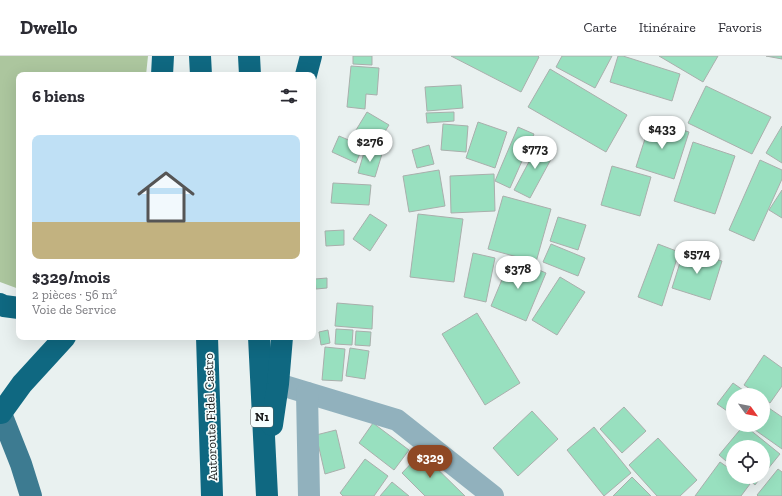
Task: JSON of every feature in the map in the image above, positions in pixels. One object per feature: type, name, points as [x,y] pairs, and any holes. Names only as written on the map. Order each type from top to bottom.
[{"type":"highway","points":[[162,72],[163,56]]},
{"type":"highway","points":[[200,56],[201,72]]},
{"type":"highway","points":[[249,56],[250,72]]},
{"type":"highway","points":[[307,72],[311,56]]},
{"type":"highway","points":[[0,304],[16,308]]},
{"type":"highway","points":[[1,412],[22,384],[62,340]]},
{"type":"highway","name":"Autoroute Fidel Castro","points":[[207,340],[212,496]]},
{"type":"highway","name":"N1","points":[[259,340],[266,496]]},
{"type":"highway","points":[[266,474],[278,384],[282,340]]},
{"type":"main road","points":[[1,412],[22,464],[31,496]]},
{"type":"street","points":[[278,384],[397,420],[493,496]]},
{"type":"street","points":[[307,393],[308,496]]},
{"type":"green space","points":[[0,56],[148,56],[146,72],[16,72],[16,288],[0,282]]},
{"type":"building","points":[[353,56],[372,56],[372,65],[353,64]]},
{"type":"building","points":[[451,56],[538,56],[539,57],[521,92]]},
{"type":"building","points":[[562,56],[612,56],[595,88],[556,67]]},
{"type":"building","points":[[618,56],[623,56],[680,74],[672,101],[610,82]]},
{"type":"building","points":[[659,56],[718,56],[703,82]]},
{"type":"building","points":[[766,56],[782,56],[782,59]]},
{"type":"building","points":[[351,66],[379,68],[377,95],[366,94],[365,109],[347,107]]},
{"type":"building","points":[[550,69],[627,115],[606,152],[528,107]]},
{"type":"building","points":[[461,85],[463,108],[427,111],[425,87]]},
{"type":"building","points":[[706,86],[771,117],[752,154],[688,123]]},
{"type":"building","points":[[367,112],[389,125],[374,149],[353,135]]},
{"type":"building","points":[[454,112],[454,121],[427,123],[426,113]]},
{"type":"building","points":[[651,120],[689,132],[674,179],[636,167]]},
{"type":"building","points":[[478,122],[507,132],[495,168],[466,158]]},
{"type":"building","points":[[443,124],[468,126],[466,152],[441,150]]},
{"type":"building","points":[[782,126],[782,163],[766,153]]},
{"type":"building","points":[[518,127],[534,134],[510,188],[495,181]]},
{"type":"building","points":[[339,136],[363,146],[356,163],[332,152]]},
{"type":"building","points":[[540,141],[556,150],[530,198],[514,190]]},
{"type":"building","points":[[693,142],[735,156],[715,214],[674,201]]},
{"type":"building","points":[[429,145],[434,164],[417,168],[412,150]]},
{"type":"building","points":[[365,149],[382,154],[375,177],[358,173]]},
{"type":"building","points":[[760,160],[782,170],[782,179],[754,241],[729,230]]},
{"type":"building","points":[[612,166],[651,177],[640,216],[601,205]]},
{"type":"building","points":[[439,170],[445,206],[409,212],[403,176]]},
{"type":"building","points":[[494,174],[495,211],[451,213],[450,176]]},
{"type":"building","points":[[333,183],[371,185],[369,205],[331,203]]},
{"type":"building","points":[[782,190],[782,218],[769,210]]},
{"type":"building","points":[[503,196],[551,209],[536,262],[488,249]]},
{"type":"building","points":[[370,214],[387,225],[370,251],[353,239]]},
{"type":"building","points":[[418,214],[463,219],[454,282],[410,277]]},
{"type":"building","points":[[558,217],[586,225],[578,250],[550,241]]},
{"type":"building","points":[[344,230],[344,245],[326,246],[325,231]]},
{"type":"building","points":[[551,244],[585,258],[578,276],[543,262]]},
{"type":"building","points":[[658,244],[679,252],[662,306],[638,297]]},
{"type":"building","points":[[684,250],[722,261],[710,300],[672,288]]},
{"type":"building","points":[[473,253],[495,258],[486,302],[464,297]]},
{"type":"building","points":[[511,258],[546,273],[526,321],[491,306]]},
{"type":"building","points":[[560,277],[585,292],[557,335],[532,320]]},
{"type":"building","points":[[327,278],[327,288],[316,289],[316,279]]},
{"type":"building","points":[[337,303],[373,306],[372,329],[335,326]]},
{"type":"building","points":[[477,313],[520,383],[485,405],[442,334]]},
{"type":"building","points":[[336,329],[353,330],[352,345],[335,344]]},
{"type":"building","points":[[328,330],[330,343],[321,345],[319,332]]},
{"type":"building","points":[[356,331],[371,332],[370,346],[355,345]]},
{"type":"building","points":[[325,347],[345,349],[342,381],[322,380]]},
{"type":"building","points":[[350,348],[369,351],[365,379],[346,376]]},
{"type":"building","points":[[764,355],[782,368],[782,386],[770,403],[770,388],[748,388],[744,385]]},
{"type":"building","points":[[733,383],[740,388],[729,388]]},
{"type":"building","points":[[726,392],[726,410],[717,404]]},
{"type":"building","points":[[624,407],[646,431],[622,453],[600,429]]},
{"type":"building","points":[[770,409],[782,417],[782,449],[758,432],[770,432]]},
{"type":"building","points":[[532,411],[558,439],[518,476],[493,448]]},
{"type":"building","points":[[373,423],[409,450],[394,470],[359,443]]},
{"type":"building","points":[[594,427],[631,473],[604,496],[567,450]]},
{"type":"building","points":[[336,430],[345,468],[325,474],[316,435]]},
{"type":"building","points":[[738,432],[753,432],[763,440],[732,440]]},
{"type":"building","points":[[658,438],[697,480],[680,496],[657,496],[629,465]]},
{"type":"building","points":[[770,446],[780,454],[770,466]]},
{"type":"building","points":[[726,447],[726,461],[719,455]]},
{"type":"building","points":[[421,453],[465,496],[425,496],[402,473]]},
{"type":"building","points":[[365,459],[388,476],[374,496],[343,496],[340,493]]},
{"type":"building","points":[[720,462],[726,466],[726,484],[750,484],[741,496],[695,496]]},
{"type":"building","points":[[778,469],[782,472],[782,496],[758,496],[757,495],[766,484],[770,484],[770,479]]},
{"type":"building","points":[[632,477],[651,496],[613,496]]},
{"type":"building","points":[[392,482],[409,496],[380,496]]}]
